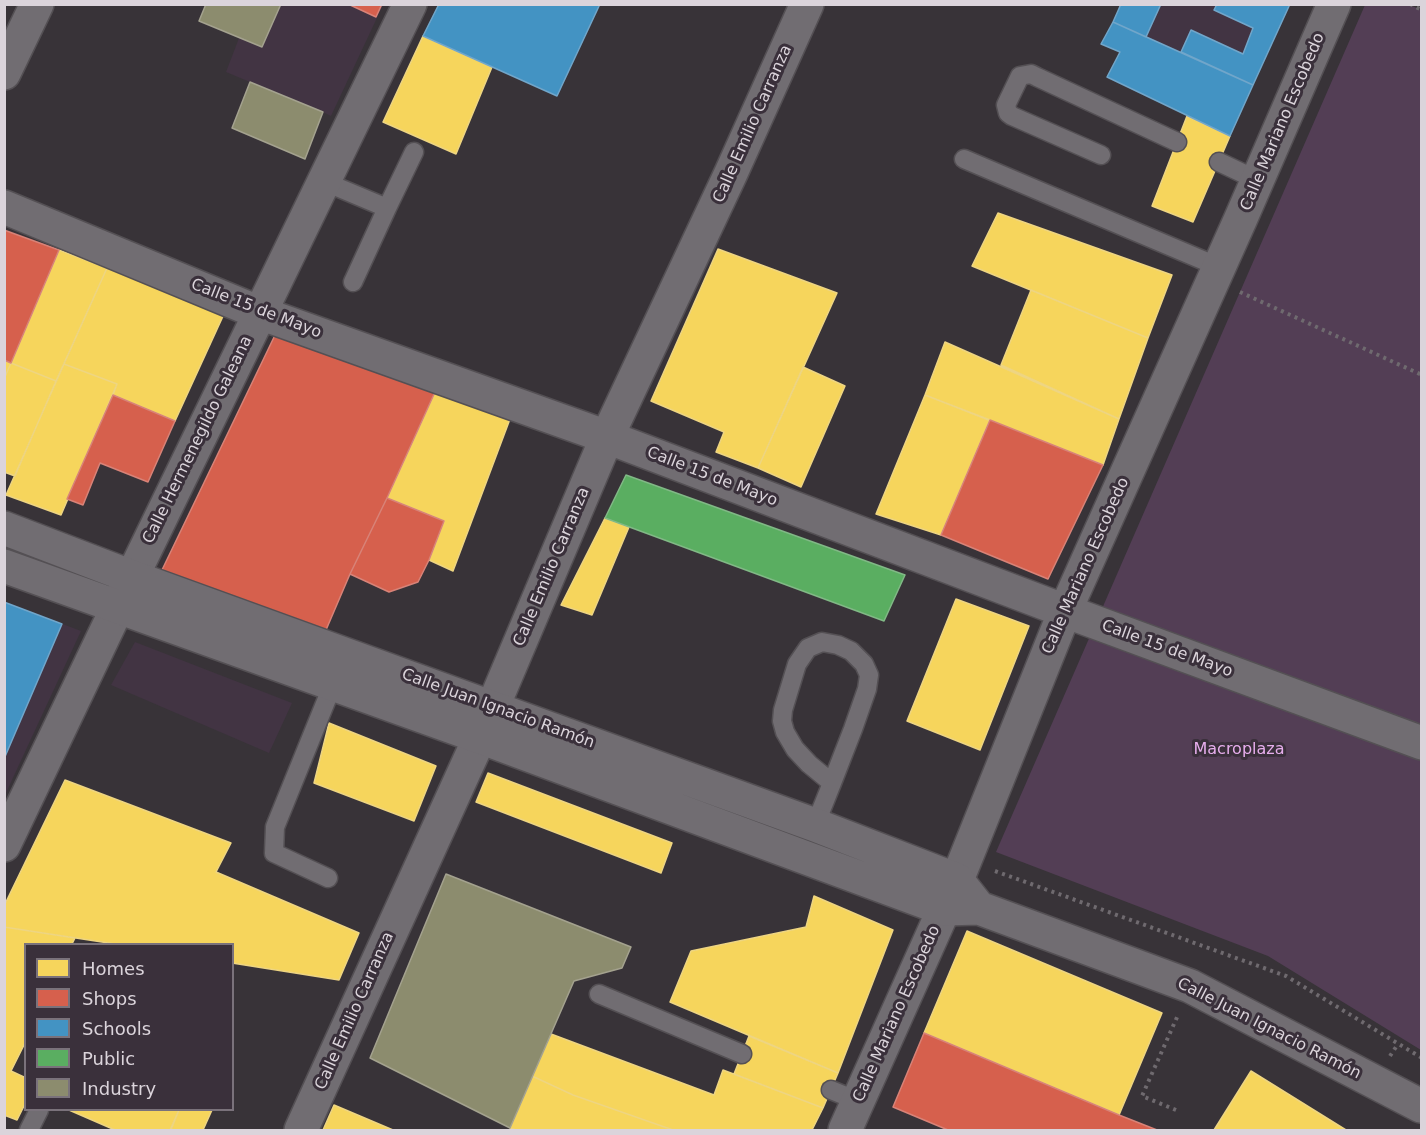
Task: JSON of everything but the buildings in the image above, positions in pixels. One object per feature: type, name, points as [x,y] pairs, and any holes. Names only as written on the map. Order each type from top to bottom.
[{"type":"street","points":[[4,73],[37,4]]},
{"type":"street","name":"Calle Hermenegildo Galeana","points":[[4,845],[410,4]]},
{"type":"street","name":"Calle Emilio Carranza","points":[[301,1131],[480,737],[607,437],[731,173],[807,4]]},
{"type":"street","name":"Calle Mariano Escobedo","points":[[845,1131],[844,1096],[951,895],[1065,611],[1334,4]]},
{"type":"street","name":"Calle 15 de Mayo","points":[[4,207],[260,313],[607,437],[1422,744]]},
{"type":"street","name":"Calle Juan Ignacio Ramón","points":[[4,528],[132,577],[815,825],[979,908],[1190,986],[1421,1106]]},
{"type":"street","name":"Calle Juan Ignacio Ramón","points":[[4,566],[480,737],[951,895]]},
{"type":"lane","points":[[1101,155],[1008,113],[1006,105],[1020,76],[1031,74],[1037,76],[1177,142]]},
{"type":"lane","points":[[353,282],[414,153]]},
{"type":"lane","points":[[964,159],[1219,267]]},
{"type":"lane","points":[[1219,162],[1257,180]]},
{"type":"lane","points":[[325,182],[387,208]]},
{"type":"lane","points":[[815,825],[832,783],[867,689],[869,675],[864,664],[851,651],[838,645],[822,642],[808,648],[797,664],[783,710],[782,721],[785,732],[795,749],[809,765],[832,783]]},
{"type":"lane","points":[[328,878],[274,854],[275,827],[333,684]]},
{"type":"lane","points":[[599,994],[742,1054]]},
{"type":"lane","points":[[29,1131],[39,1111]]},
{"type":"path","points":[[1410,4],[1422,10]]},
{"type":"path","points":[[1240,292],[1422,375]]},
{"type":"path","points":[[989,868],[1286,976],[1422,1058]]},
{"type":"path","points":[[1176,1110],[1142,1096],[1190,986]]},
{"type":"shaded area","points":[[206,5],[383,5],[331,116],[323,112],[305,159],[232,128],[250,82],[226,72],[239,38],[199,21]]},
{"type":"shaded area","points":[[1121,5],[1290,5],[1253,85],[1113,22]]},
{"type":"shaded area","points":[[5,602],[81,631],[5,795]]},
{"type":"shaded area","points":[[135,642],[292,703],[269,753],[111,685]]},
{"type":"green space","name":"Macroplaza","points":[[1365,5],[1410,5],[1421,10],[1421,1050],[1268,956],[996,852]]}]
